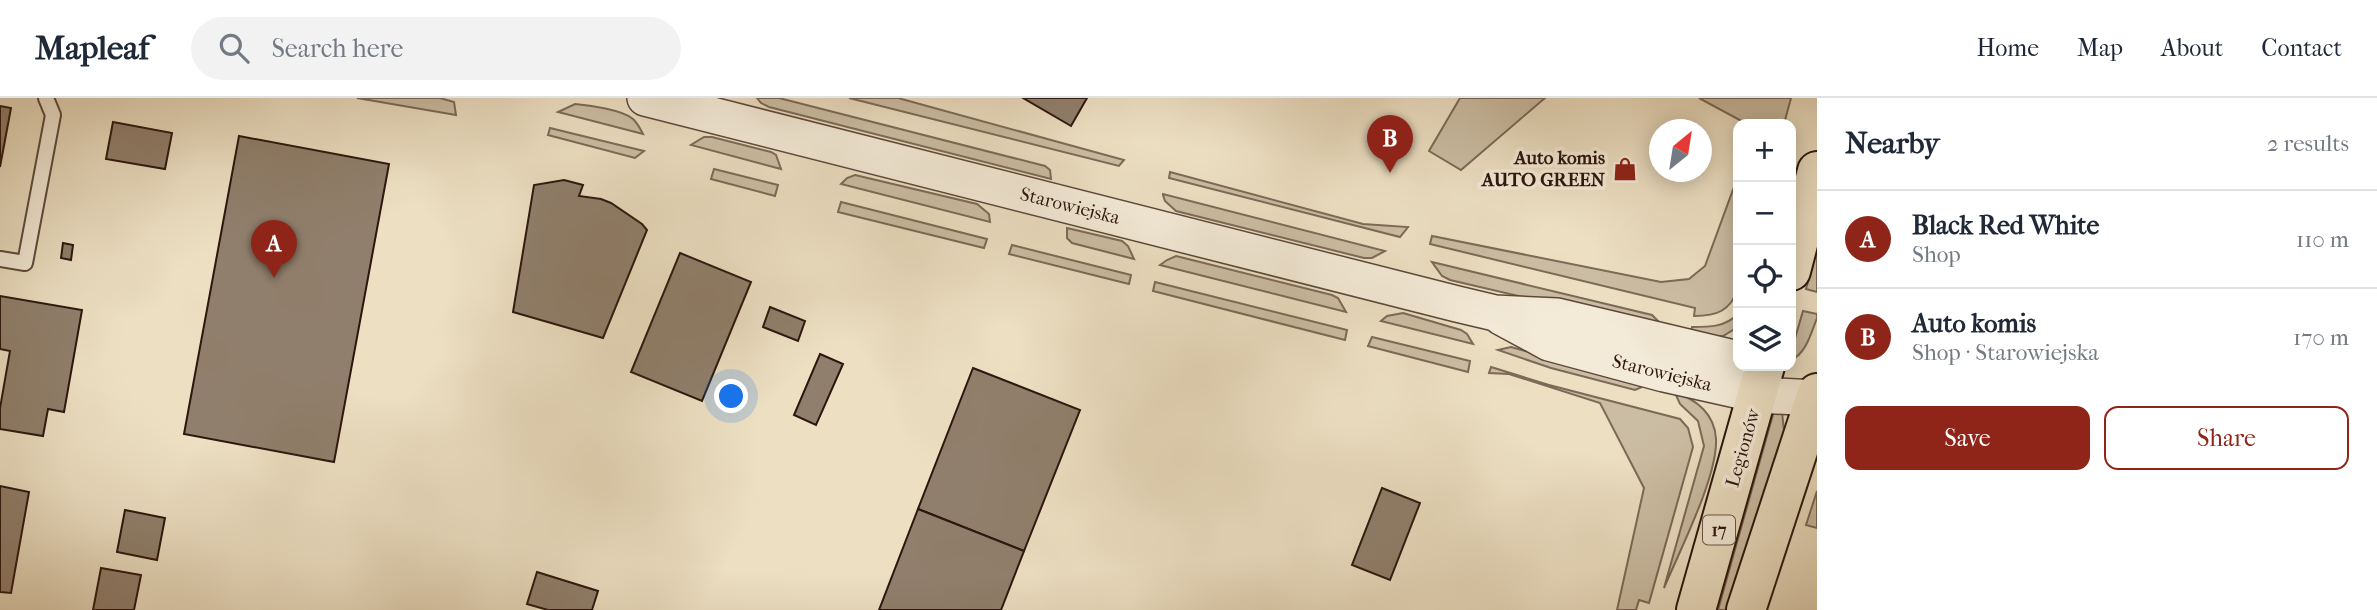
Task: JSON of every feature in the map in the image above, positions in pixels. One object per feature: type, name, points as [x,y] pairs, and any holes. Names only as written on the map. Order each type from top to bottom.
[{"type":"highway","points":[[1796,252],[1817,172]]},
{"type":"highway","name":"Legionów","points":[[1696,610],[1757,371]]},
{"type":"highway","points":[[1746,610],[1816,395]]},
{"type":"street","name":"Starowiejska","points":[[645,98],[1495,313],[1549,343],[1664,374],[1757,371],[1816,395]]},
{"type":"lane","points":[[0,259],[25,263],[53,115],[46,98]]},
{"type":"shaded area","points":[[357,98],[440,98],[454,102],[456,115]]},
{"type":"shaded area","points":[[757,98],[779,98],[1045,166],[1050,170],[1051,179],[769,107]]},
{"type":"shaded area","points":[[849,98],[898,98],[1124,160],[1119,166]]},
{"type":"shaded area","points":[[1460,98],[1545,98],[1461,170],[1429,151]]},
{"type":"shaded area","points":[[1699,98],[1791,98],[1785,119],[1738,119]]},
{"type":"shaded area","points":[[575,104],[622,113],[636,122],[643,134],[558,112]]},
{"type":"shaded area","points":[[550,128],[644,151],[635,158],[548,135]]},
{"type":"shaded area","points":[[704,137],[771,152],[776,155],[781,169],[691,145]]},
{"type":"shaded area","points":[[714,169],[778,185],[775,196],[711,179]]},
{"type":"shaded area","points":[[1170,172],[1363,224],[1408,227],[1400,237],[1169,178]]},
{"type":"shaded area","points":[[855,175],[977,204],[989,214],[990,222],[841,184]]},
{"type":"shaded area","points":[[1733,190],[1733,299],[1722,311],[1709,315],[1694,316],[1695,308],[1430,244],[1432,236],[1661,282],[1689,279],[1705,266]]},
{"type":"shaded area","points":[[1163,194],[1385,251],[1372,258],[1364,258],[1176,211],[1165,201]]},
{"type":"shaded area","points":[[841,202],[987,239],[984,248],[838,212]]},
{"type":"shaded area","points":[[1067,228],[1122,241],[1128,246],[1134,259],[1072,243],[1067,238]]},
{"type":"shaded area","points":[[1012,245],[1131,275],[1129,284],[1009,254]]},
{"type":"shaded area","points":[[1817,249],[1817,292],[1806,289]]},
{"type":"shaded area","points":[[1176,256],[1332,295],[1338,298],[1346,312],[1160,265]]},
{"type":"shaded area","points":[[1432,262],[1652,315],[1660,323],[1660,329],[1450,280],[1442,276]]},
{"type":"shaded area","points":[[1155,282],[1347,330],[1345,340],[1153,291]]},
{"type":"shaded area","points":[[1803,311],[1817,314],[1810,336],[1796,357],[1796,335]]},
{"type":"shaded area","points":[[1403,313],[1461,330],[1473,344],[1381,321],[1387,316]]},
{"type":"shaded area","points":[[1733,318],[1733,330],[1716,337],[1690,335],[1692,327],[1722,324]]},
{"type":"shaded area","points":[[1372,337],[1470,361],[1468,372],[1368,346]]},
{"type":"shaded area","points":[[1511,347],[1647,385],[1635,390],[1551,368],[1498,350]]},
{"type":"shaded area","points":[[1491,367],[1680,419],[1688,428],[1693,447],[1649,603],[1639,600],[1636,610],[1617,610],[1644,488],[1600,403],[1509,374],[1489,373]]},
{"type":"shaded area","points":[[1675,393],[1691,399],[1703,409],[1712,423],[1716,439],[1711,473],[1688,535],[1664,588],[1704,446],[1698,421],[1680,404]]},
{"type":"shaded area","points":[[1774,411],[1782,412],[1784,431],[1727,610],[1718,610]]},
{"type":"shaded area","points":[[1817,491],[1817,528],[1806,525]]},
{"type":"building","points":[[1023,98],[1087,98],[1071,126]]},
{"type":"building","points":[[0,106],[11,108],[0,167]]},
{"type":"building","points":[[113,122],[172,133],[165,169],[106,159]]},
{"type":"building","points":[[239,136],[389,164],[334,462],[184,434]]},
{"type":"building","points":[[564,180],[583,185],[579,196],[611,203],[647,230],[603,338],[513,312],[534,185]]},
{"type":"building","points":[[63,243],[73,245],[71,260],[61,258]]},
{"type":"building","points":[[680,253],[751,282],[702,401],[631,372]]},
{"type":"building","points":[[0,296],[82,310],[64,412],[48,409],[43,436],[0,429],[0,408],[10,351],[0,349]]},
{"type":"building","points":[[770,307],[805,321],[798,341],[763,327]]},
{"type":"building","points":[[820,354],[843,364],[816,425],[794,415]]},
{"type":"building","points":[[973,368],[1080,410],[1024,551],[918,509]]},
{"type":"building","points":[[0,486],[29,492],[11,593],[0,592]]},
{"type":"building","points":[[1382,488],[1420,503],[1390,580],[1352,565]]},
{"type":"building","points":[[918,509],[1024,551],[1001,610],[879,610]]},
{"type":"building","points":[[125,510],[165,518],[157,560],[117,552]]},
{"type":"building","points":[[101,568],[141,575],[134,610],[93,610]]},
{"type":"building","points":[[537,572],[598,591],[592,610],[548,610],[527,604]]},
{"type":"place","name":"Auto komis AUTO GREEN","points":[[1625,169]]},
{"type":"place","name":"Auto komis","points":[[1390,173]]},
{"type":"place","name":"Black Red White","points":[[274,278]]}]
